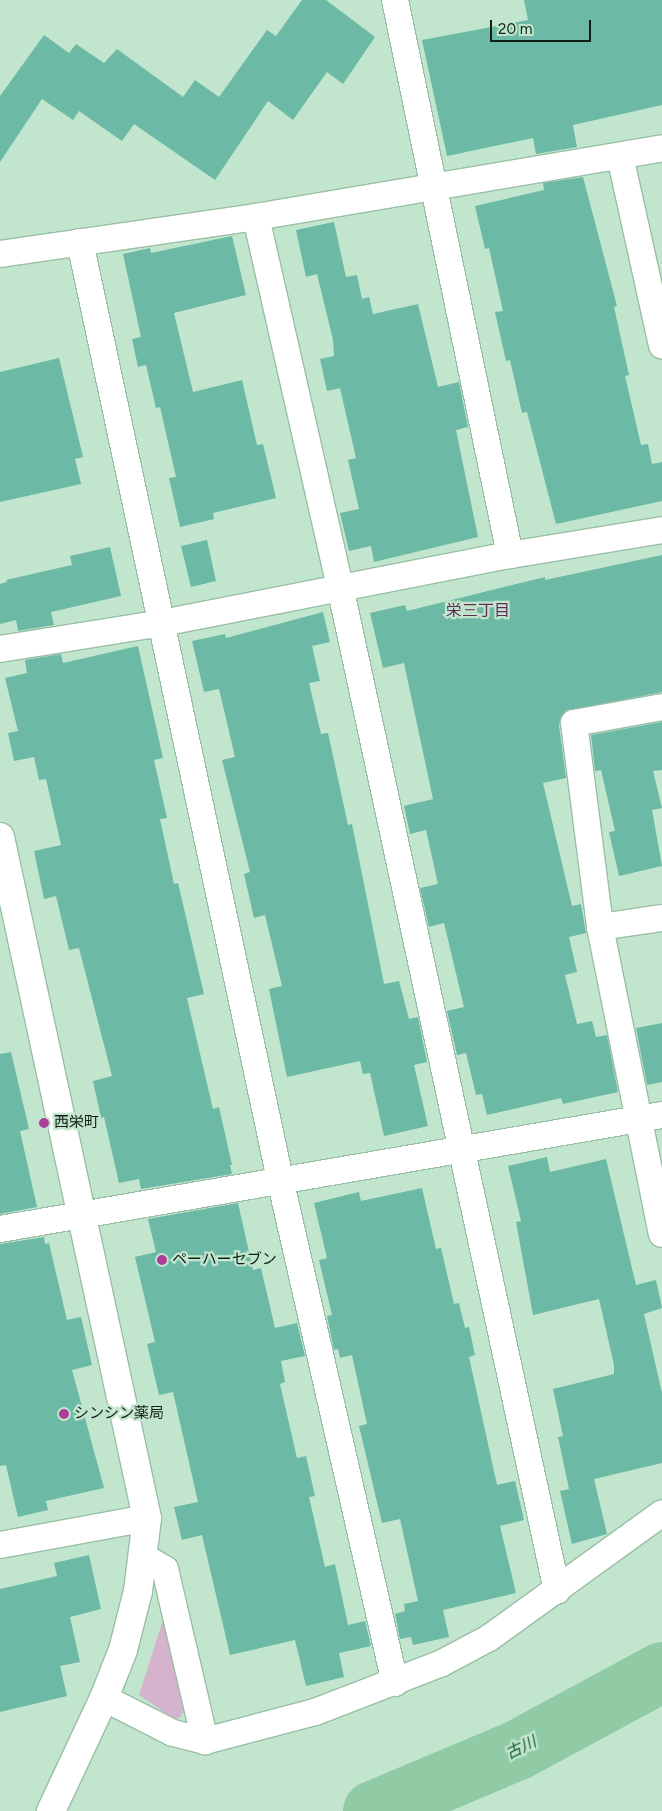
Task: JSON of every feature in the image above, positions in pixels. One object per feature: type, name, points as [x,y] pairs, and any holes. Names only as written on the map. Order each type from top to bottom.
[{"type":"street","points":[[395,0],[510,555]]},
{"type":"street","points":[[0,254],[256,217],[662,148]]},
{"type":"street","points":[[620,156],[662,345]]},
{"type":"street","points":[[256,217],[340,590],[557,1591]]},
{"type":"street","points":[[80,242],[280,1180],[395,1682]]},
{"type":"street","points":[[0,649],[162,623],[340,590],[510,555],[662,530]]},
{"type":"street","points":[[662,708],[574,723],[600,927],[637,1120],[662,1234]]},
{"type":"street","points":[[0,837],[147,1518],[144,1557],[131,1622],[104,1698],[51,1811]]},
{"type":"street","points":[[600,927],[662,918]]},
{"type":"street","points":[[0,1229],[280,1180],[462,1151],[662,1114]]},
{"type":"street","points":[[104,1698],[173,1733],[205,1741],[315,1712],[442,1663],[489,1638],[557,1591],[662,1512]]},
{"type":"street","points":[[0,1545],[147,1518]]},
{"type":"street","points":[[144,1557],[165,1569],[205,1741]]},
{"type":"shaded area","points":[[162,1623],[167,1623],[186,1710],[179,1718],[173,1718],[139,1695]]},
{"type":"building","points":[[302,0],[326,0],[375,37],[343,84],[327,72],[293,120],[268,101],[215,180],[134,124],[122,141],[79,111],[73,120],[42,99],[0,162],[0,96],[44,35],[69,53],[76,44],[104,63],[117,49],[183,97],[195,80],[219,97],[267,30],[276,36]]},
{"type":"building","points":[[524,0],[662,0],[662,105],[573,125],[577,147],[536,154],[533,138],[447,156],[422,40],[528,20]]},
{"type":"building","points":[[583,177],[617,306],[614,307],[629,375],[625,376],[641,445],[648,444],[652,464],[662,462],[662,501],[556,524],[527,412],[522,413],[510,360],[506,361],[495,312],[503,311],[489,248],[485,249],[475,206],[544,190],[543,183]]},
{"type":"building","points":[[334,222],[346,277],[357,275],[362,299],[369,297],[373,314],[418,304],[438,387],[459,382],[468,427],[456,430],[478,537],[374,562],[371,546],[349,551],[340,513],[359,509],[348,460],[356,458],[340,388],[327,391],[320,359],[334,356],[333,340],[317,274],[306,277],[296,230]]},
{"type":"building","points":[[232,236],[246,295],[174,313],[193,392],[242,380],[257,445],[263,444],[276,498],[213,513],[214,519],[180,527],[169,478],[176,477],[160,407],[156,408],[146,365],[138,367],[132,339],[141,337],[123,254],[150,248],[151,253]]},
{"type":"building","points":[[59,358],[83,457],[75,459],[81,484],[0,502],[0,372]]},
{"type":"building","points":[[207,540],[216,581],[191,587],[181,546]]},
{"type":"building","points":[[110,547],[121,596],[51,612],[54,625],[18,631],[16,620],[0,624],[0,584],[7,582],[6,580],[72,565],[70,556]]},
{"type":"building","points":[[662,555],[662,692],[565,711],[559,725],[566,778],[543,783],[572,906],[581,904],[586,933],[569,937],[577,972],[565,975],[577,1024],[592,1021],[596,1037],[607,1035],[618,1092],[563,1104],[561,1098],[487,1115],[482,1094],[476,1095],[466,1053],[457,1055],[447,1011],[464,1007],[444,923],[429,927],[420,888],[438,884],[426,830],[410,834],[404,806],[433,799],[404,663],[383,668],[370,613],[405,605],[407,611],[545,577],[545,580]]},
{"type":"building","points":[[323,612],[330,642],[312,646],[320,681],[309,683],[321,734],[328,733],[348,825],[352,824],[384,984],[399,981],[409,1019],[418,1017],[427,1062],[414,1065],[428,1126],[384,1136],[370,1073],[363,1074],[360,1061],[287,1077],[269,989],[282,986],[265,915],[254,918],[244,874],[250,872],[222,760],[235,757],[219,689],[204,692],[192,641],[225,634],[226,638]]},
{"type":"building","points":[[138,646],[163,758],[154,760],[167,818],[160,819],[174,884],[178,883],[204,994],[187,998],[213,1109],[219,1107],[232,1165],[230,1165],[232,1174],[141,1189],[139,1179],[119,1183],[104,1117],[101,1118],[93,1081],[112,1076],[79,948],[69,950],[56,896],[44,899],[34,851],[61,845],[46,779],[39,780],[34,757],[14,761],[8,733],[18,731],[5,678],[27,673],[25,660],[61,654],[63,663]]},
{"type":"building","points":[[662,722],[662,770],[653,771],[662,808],[652,810],[662,866],[619,876],[609,832],[615,831],[601,770],[595,771],[591,735]]},
{"type":"building","points":[[662,1023],[662,1082],[647,1085],[636,1028]]},
{"type":"building","points":[[11,1052],[29,1129],[20,1131],[37,1207],[0,1214],[0,1054]]},
{"type":"building","points":[[547,1157],[550,1172],[606,1159],[636,1285],[656,1280],[662,1308],[644,1314],[662,1393],[662,1463],[594,1479],[607,1534],[572,1544],[560,1491],[569,1489],[558,1437],[563,1436],[553,1389],[614,1374],[614,1365],[599,1299],[533,1315],[516,1222],[521,1221],[508,1166]]},
{"type":"building","points":[[422,1188],[436,1249],[441,1248],[454,1304],[459,1303],[465,1328],[469,1327],[475,1355],[469,1357],[497,1485],[515,1481],[524,1520],[500,1526],[516,1593],[443,1610],[449,1637],[413,1645],[411,1637],[400,1639],[395,1614],[405,1611],[404,1604],[418,1601],[400,1519],[382,1523],[359,1426],[367,1424],[352,1355],[340,1358],[338,1349],[334,1350],[327,1316],[332,1315],[319,1260],[327,1258],[314,1203],[359,1192],[361,1201]]},
{"type":"building","points":[[238,1203],[253,1270],[261,1268],[275,1328],[297,1323],[305,1356],[281,1361],[285,1382],[280,1384],[297,1458],[306,1456],[315,1496],[309,1497],[325,1567],[335,1564],[348,1625],[365,1621],[371,1646],[339,1653],[344,1677],[306,1686],[295,1640],[230,1655],[202,1535],[182,1540],[174,1507],[198,1502],[173,1392],[159,1395],[147,1344],[155,1342],[135,1257],[156,1252],[148,1219]]},
{"type":"building","points":[[44,1237],[45,1244],[49,1243],[67,1320],[81,1317],[92,1365],[72,1370],[104,1488],[46,1501],[48,1510],[18,1517],[6,1465],[0,1466],[0,1244]]},
{"type":"building","points":[[89,1555],[101,1609],[70,1617],[80,1662],[60,1666],[67,1696],[0,1712],[0,1589],[57,1576],[54,1563]]},
{"type":"waterway","name":"古川","points":[[373,1811],[516,1751],[662,1672]]},
{"type":"place","name":"西栄町","points":[[44,1123]]},
{"type":"place","name":"ペーハーセブン","points":[[162,1260]]},
{"type":"place","name":"シンシン薬局","points":[[64,1414]]},
{"type":"district","name":"栄三丁目","points":[[478,611]]}]
